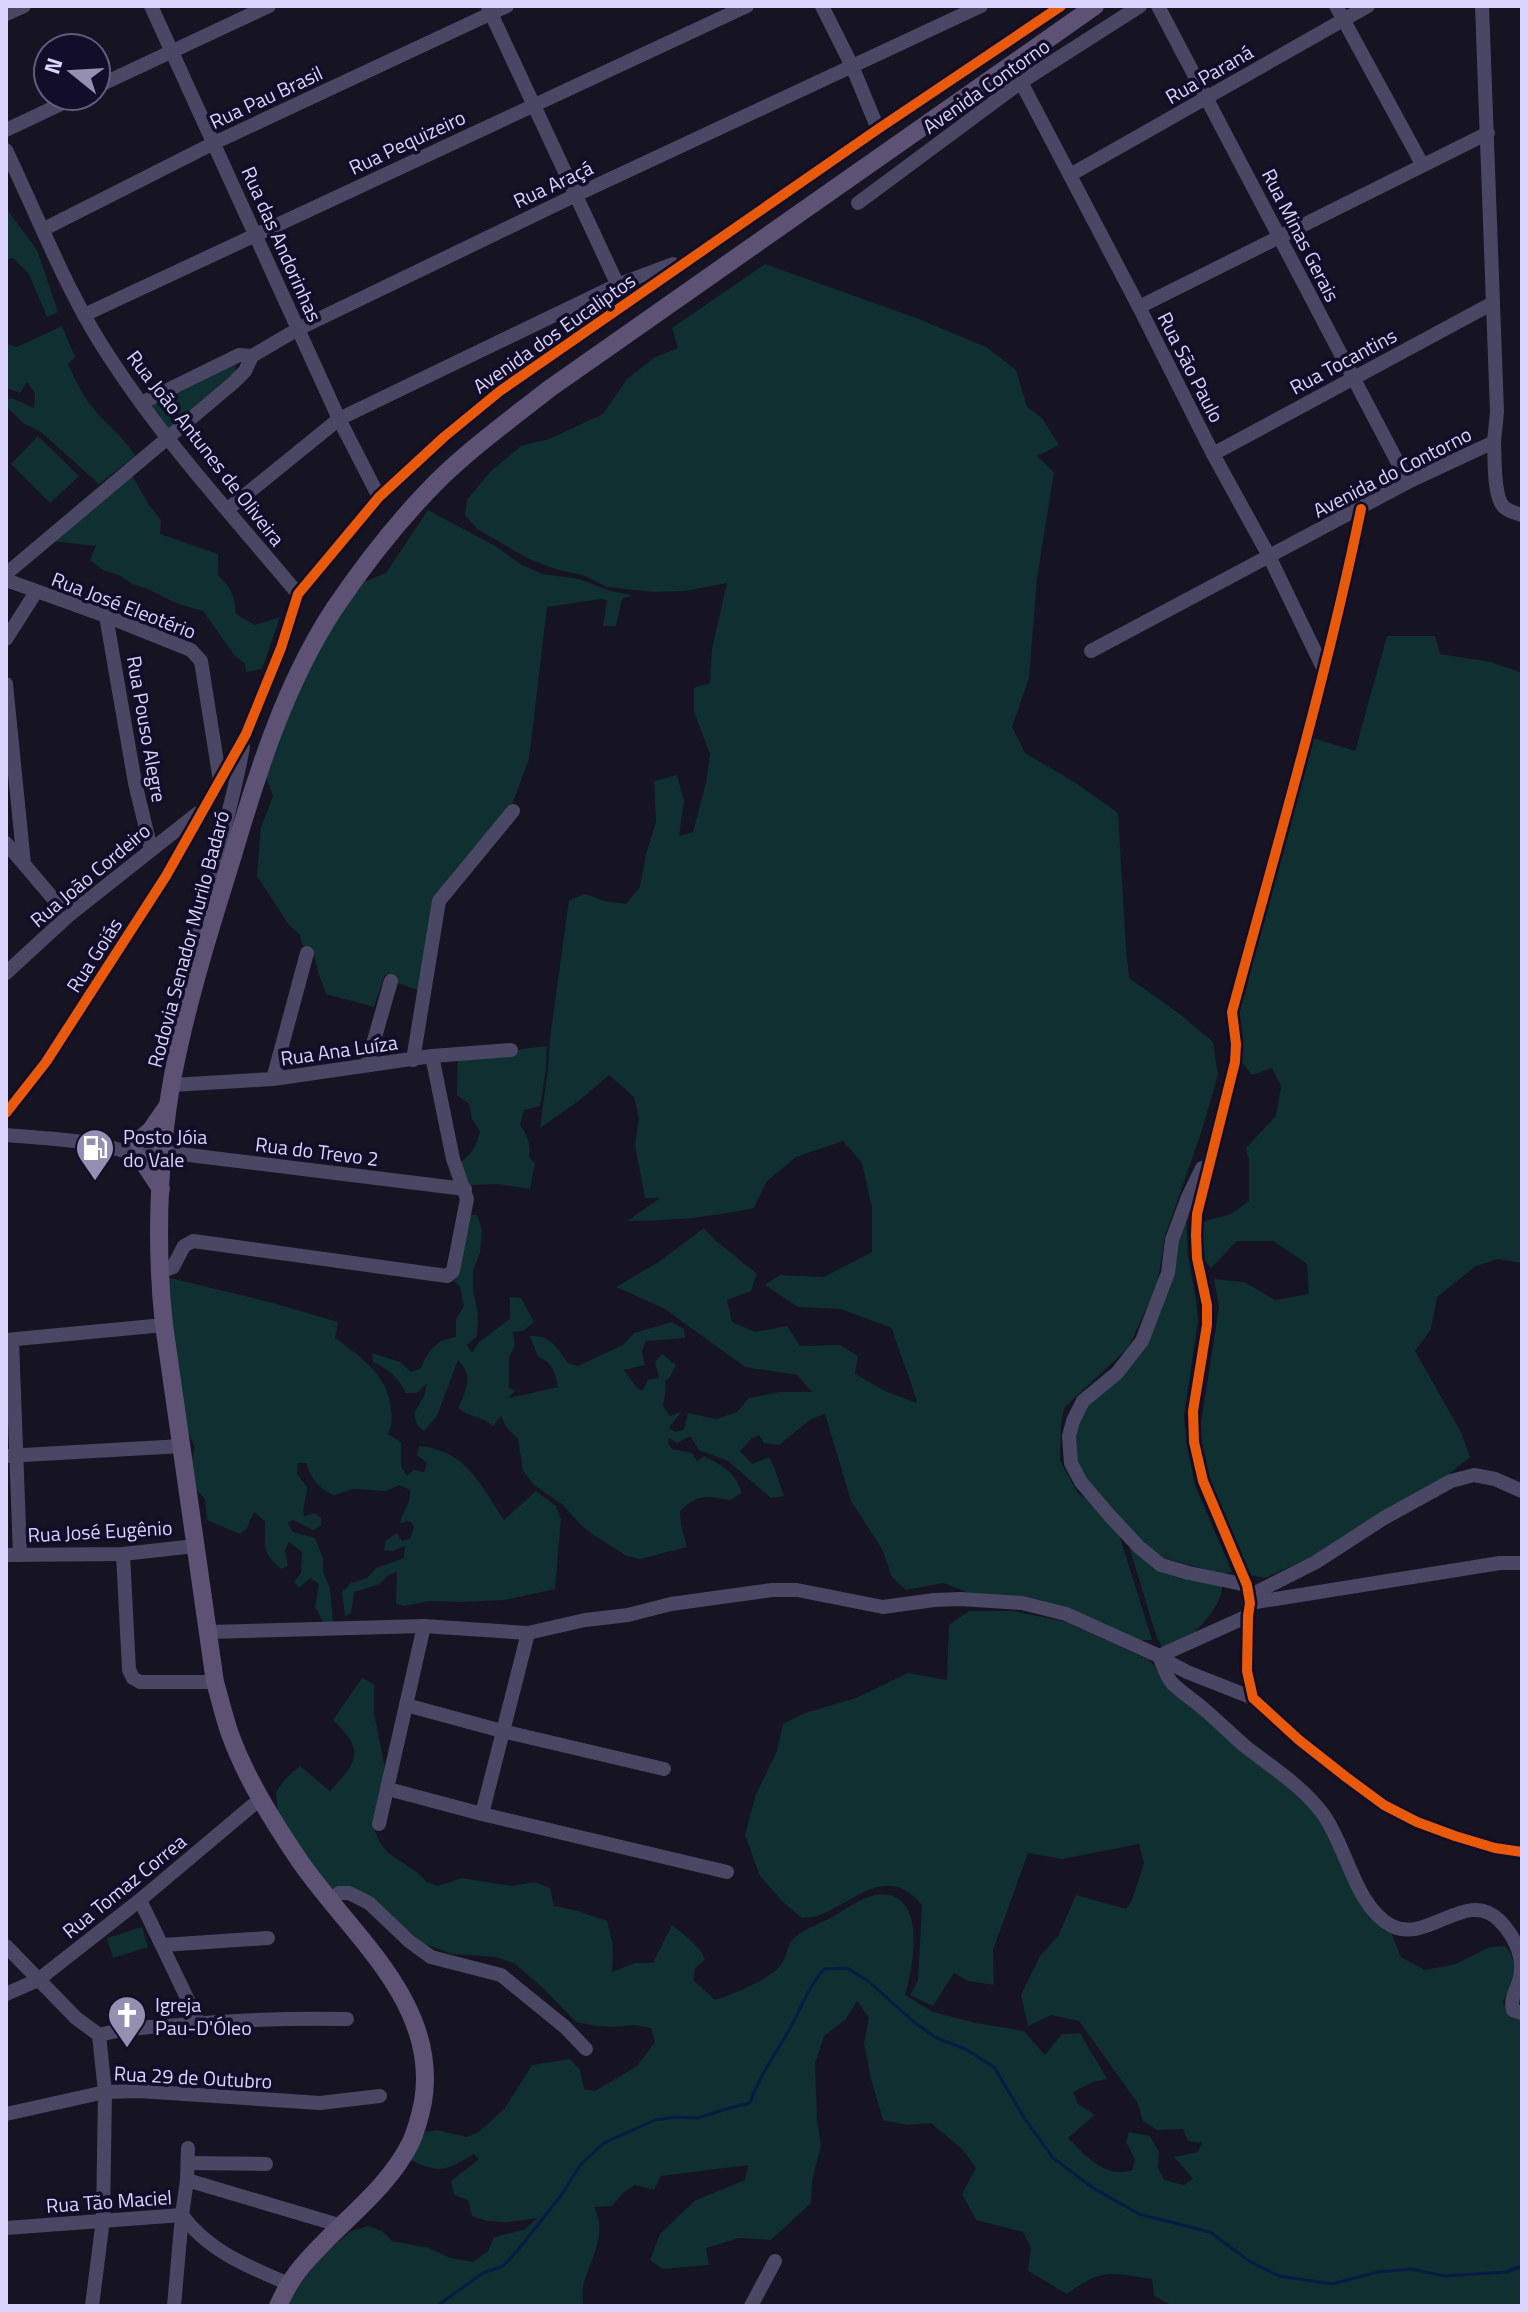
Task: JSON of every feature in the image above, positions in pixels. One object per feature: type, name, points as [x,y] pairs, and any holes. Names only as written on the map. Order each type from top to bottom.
[{"type":"main road","name":"Rodovia Senador Murilo Badaró","points":[[278,2306],[301,2268],[387,2176],[411,2142],[420,2119],[425,2090],[425,2056],[416,2023],[389,1975],[298,1860],[260,1799],[230,1735],[215,1682],[164,1325],[160,1272],[161,1189],[179,1043],[259,767],[299,671],[333,611],[379,547],[424,494],[465,456],[549,389],[1095,6]]},
{"type":"main road","points":[[161,1189],[137,1149],[169,1105]]},
{"type":"street","points":[[6,14],[24,6]]},
{"type":"street","name":"Rua das Andorinhas","points":[[151,6],[339,419],[379,497]]},
{"type":"street","points":[[112,79],[269,6]]},
{"type":"street","name":"Rua Pau Brasil","points":[[44,229],[489,10],[507,6]]},
{"type":"street","name":"Rua Pequizeiro","points":[[84,315],[747,6]]},
{"type":"street","points":[[822,6],[852,66],[878,129]]},
{"type":"street","name":"Rua Araçá","points":[[6,574],[233,383],[245,371],[252,356],[298,329],[981,6]]},
{"type":"street","name":"Avenida dos Eucaliptos","points":[[202,810],[246,734],[281,648],[298,594],[379,497],[500,391],[1061,6]]},
{"type":"street","name":"Rua Minas Gerais","points":[[1158,6],[1408,482]]},
{"type":"street","name":"Rua Paraná","points":[[1070,175],[1208,98],[1340,13],[1368,6]]},
{"type":"street","name":"Avenida do Contorno","points":[[1091,651],[1408,482],[1494,442],[1497,412],[1482,6]]},
{"type":"street","name":"Avenida Contorno","points":[[858,203],[1021,82],[1138,7]]},
{"type":"street","points":[[489,10],[626,303]]},
{"type":"street","points":[[1340,13],[1422,164]]},
{"type":"street","name":"Rua São Paulo","points":[[1021,82],[1269,556],[1324,670]]},
{"type":"street","points":[[6,130],[44,112]]},
{"type":"street","points":[[1139,307],[1488,133]]},
{"type":"street","name":"Rua João Antunes de Oliveira","points":[[6,150],[84,315],[111,360],[141,403],[298,594]]},
{"type":"street","points":[[228,509],[339,419],[617,285],[696,254]]},
{"type":"street","name":"Rua Tocantins","points":[[1213,454],[1493,303]]},
{"type":"street","points":[[141,403],[239,355],[252,356]]},
{"type":"street","points":[[1494,442],[1498,497],[1502,506],[1522,515]]},
{"type":"street","points":[[1253,1698],[1247,1671],[1249,1600],[1203,1481],[1194,1442],[1193,1411],[1207,1325],[1207,1305],[1197,1258],[1197,1214],[1236,1053],[1232,1012],[1324,670],[1361,509]]},
{"type":"street","name":"Rua José Eleotério","points":[[6,580],[106,616],[197,655],[201,661],[220,781]]},
{"type":"street","points":[[6,639],[36,592]]},
{"type":"street","name":"Rua Pouso Alegre","points":[[106,616],[135,783],[151,849]]},
{"type":"street","points":[[6,684],[12,808],[24,864]]},
{"type":"street","points":[[191,996],[198,933],[246,734]]},
{"type":"street","name":"Rua João Cordeiro","points":[[6,973],[68,916],[202,810]]},
{"type":"street","name":"Rua Goiás","points":[[6,1113],[55,1049],[166,876],[202,810]]},
{"type":"street","points":[[413,1060],[436,907],[513,811]]},
{"type":"street","points":[[6,843],[68,916]]},
{"type":"street","points":[[273,1079],[307,953]]},
{"type":"street","points":[[367,1065],[391,981]]},
{"type":"street","name":"Rua Ana Luíza","points":[[172,1085],[273,1079],[432,1056],[511,1050]]},
{"type":"street","points":[[160,1272],[173,1267],[184,1246],[193,1241],[447,1276],[453,1271],[467,1209],[465,1189],[453,1159],[432,1056]]},
{"type":"street","points":[[6,1135],[137,1149]]},
{"type":"street","name":"Rua do Trevo 2","points":[[137,1149],[153,1143],[164,1152],[465,1189]]},
{"type":"street","points":[[1214,1144],[1188,1197],[1172,1240],[1168,1273],[1142,1341],[1117,1373],[1083,1401],[1073,1421],[1069,1436],[1071,1463],[1081,1482],[1139,1547],[1161,1565],[1189,1573],[1249,1600],[1500,1563],[1522,1563]]},
{"type":"street","points":[[13,1555],[9,1340],[164,1325]]},
{"type":"street","points":[[11,1456],[182,1446]]},
{"type":"street","points":[[1159,1656],[1384,1518],[1451,1481],[1474,1475],[1495,1479],[1522,1491]]},
{"type":"street","name":"Rua José Eugênio","points":[[13,1555],[123,1554],[195,1546]]},
{"type":"street","points":[[123,1554],[129,1670],[133,1678],[140,1682],[215,1682]]},
{"type":"street","points":[[207,1632],[424,1626],[528,1633],[585,1620],[772,1590],[797,1590],[883,1607],[947,1600],[1022,1603],[1066,1614],[1187,1672],[1253,1698],[1311,1749],[1384,1805],[1417,1822],[1495,1848],[1522,1852]]},
{"type":"street","points":[[379,1824],[424,1626]]},
{"type":"street","points":[[482,1814],[528,1633]]},
{"type":"street","points":[[1159,1656],[1171,1682],[1245,1746],[1276,1767],[1323,1814],[1367,1904],[1392,1926],[1421,1929],[1451,1914],[1481,1910],[1497,1918],[1513,1937],[1521,1957],[1520,1977],[1511,2003],[1513,2010],[1522,2013]]},
{"type":"street","points":[[406,1705],[664,1769]]},
{"type":"street","points":[[388,1789],[727,1872]]},
{"type":"street","name":"Rua Tomaz Correa","points":[[6,1994],[38,1980],[140,1900],[260,1799]]},
{"type":"street","points":[[330,1899],[339,1893],[349,1893],[369,1903],[431,1957],[501,1975],[565,2027],[586,2049]]},
{"type":"street","points":[[140,1900],[199,2023]]},
{"type":"street","points":[[163,1945],[268,1938]]},
{"type":"street","points":[[6,1946],[76,2018],[99,2035],[105,2092],[103,2219],[92,2306]]},
{"type":"street","points":[[99,2035],[118,2030],[199,2023],[347,2019]]},
{"type":"street","name":"Rua 29 de Outubro","points":[[6,2114],[105,2092],[139,2091],[320,2103],[380,2096]]},
{"type":"street","points":[[174,2306],[188,2156],[266,2164]]},
{"type":"street","points":[[187,2180],[342,2226]]},
{"type":"street","name":"Rua Tão Maciel","points":[[6,2228],[182,2215],[197,2233],[222,2252],[289,2284]]},
{"type":"street","points":[[751,2306],[775,2261]]},
{"type":"green space","points":[[6,208],[37,250],[58,312],[47,317],[29,274],[13,258],[6,260]]},
{"type":"green space","points":[[765,264],[919,319],[986,347],[1016,370],[1027,407],[1042,418],[1059,445],[1037,456],[1054,472],[1037,578],[1029,678],[1012,727],[1025,753],[1076,783],[1118,813],[1129,978],[1213,1042],[1218,1075],[1165,1236],[1157,1286],[1128,1348],[1064,1408],[1061,1425],[1060,1461],[1078,1493],[1099,1508],[1119,1534],[1152,1640],[1135,1640],[971,1594],[944,1583],[906,1590],[892,1577],[882,1549],[851,1501],[825,1414],[811,1419],[779,1445],[764,1443],[759,1435],[740,1451],[752,1464],[769,1457],[784,1496],[771,1498],[728,1461],[699,1450],[690,1436],[677,1443],[669,1438],[672,1449],[692,1453],[697,1461],[704,1456],[728,1470],[742,1493],[730,1500],[708,1497],[692,1501],[680,1511],[687,1547],[640,1559],[627,1556],[595,1536],[563,1505],[534,1485],[523,1471],[518,1439],[506,1427],[501,1416],[493,1426],[458,1408],[467,1377],[458,1360],[437,1416],[424,1431],[417,1425],[414,1413],[424,1396],[427,1383],[417,1393],[406,1393],[392,1374],[373,1362],[372,1353],[400,1362],[411,1372],[421,1368],[438,1343],[456,1337],[456,1319],[464,1306],[460,1287],[454,1281],[470,1215],[477,1215],[482,1230],[480,1253],[473,1271],[473,1292],[478,1313],[477,1336],[467,1345],[472,1353],[479,1342],[510,1319],[510,1297],[521,1298],[534,1322],[523,1331],[513,1332],[515,1345],[509,1357],[509,1388],[515,1390],[509,1398],[558,1387],[552,1369],[538,1357],[530,1336],[548,1340],[568,1363],[578,1366],[623,1345],[634,1333],[672,1322],[684,1329],[685,1338],[646,1341],[642,1351],[645,1365],[624,1370],[642,1391],[648,1380],[659,1378],[655,1362],[662,1354],[676,1365],[665,1381],[663,1406],[670,1416],[681,1412],[669,1428],[675,1432],[684,1430],[688,1413],[716,1419],[737,1412],[749,1398],[780,1392],[812,1392],[797,1375],[745,1367],[665,1309],[616,1287],[657,1263],[704,1228],[757,1274],[751,1291],[727,1300],[732,1322],[755,1332],[787,1326],[800,1346],[840,1345],[858,1356],[855,1374],[887,1392],[917,1403],[892,1328],[840,1309],[798,1307],[765,1285],[780,1275],[824,1277],[872,1252],[872,1208],[862,1163],[843,1141],[796,1157],[766,1182],[754,1208],[691,1218],[627,1221],[660,1198],[645,1198],[635,1145],[639,1118],[634,1097],[609,1075],[540,1128],[569,900],[585,894],[626,904],[640,887],[656,822],[654,781],[677,775],[684,801],[679,836],[693,832],[710,754],[694,712],[694,688],[710,683],[712,649],[727,583],[685,591],[654,592],[607,587],[583,575],[529,559],[477,529],[465,515],[467,500],[490,472],[521,446],[549,439],[603,414],[627,379],[655,357],[678,348],[672,328]]},
{"type":"green space","points":[[62,326],[75,357],[68,364],[82,392],[135,456],[99,484],[41,432],[23,423],[6,406],[6,400],[12,398],[34,408],[35,393],[27,382],[20,393],[6,388],[6,344],[17,347]]},
{"type":"green space","points":[[236,364],[235,372],[169,428],[149,403]]},
{"type":"green space","points":[[38,436],[79,476],[50,503],[11,464]]},
{"type":"green space","points":[[132,475],[161,520],[160,534],[218,554],[218,575],[232,593],[236,614],[255,625],[280,617],[262,669],[246,672],[245,664],[235,656],[203,611],[178,604],[103,570],[90,560],[96,546],[51,541]]},
{"type":"green space","points":[[428,510],[543,574],[579,579],[632,595],[622,599],[616,626],[603,626],[607,600],[547,607],[529,759],[513,802],[451,875],[420,991],[385,975],[374,1007],[326,994],[313,950],[302,945],[300,935],[289,925],[257,876],[261,827],[273,796],[264,771],[310,667],[356,585],[386,573]]},
{"type":"green space","points":[[1387,636],[1435,636],[1440,654],[1491,662],[1522,673],[1522,1263],[1498,1259],[1476,1266],[1437,1297],[1431,1329],[1415,1351],[1461,1432],[1470,1457],[1439,1482],[1315,1555],[1265,1578],[1250,1575],[1237,1555],[1205,1467],[1200,1429],[1219,1308],[1214,1279],[1244,1282],[1275,1300],[1309,1294],[1307,1264],[1273,1241],[1237,1241],[1211,1268],[1204,1260],[1202,1222],[1231,1214],[1249,1201],[1246,1148],[1276,1116],[1281,1086],[1272,1068],[1252,1075],[1242,1063],[1238,1015],[1313,738],[1355,751]]},
{"type":"green space","points":[[547,1046],[540,1106],[524,1110],[520,1125],[528,1141],[529,1158],[535,1163],[530,1189],[498,1184],[464,1185],[458,1164],[473,1150],[480,1131],[472,1119],[469,1104],[457,1095],[458,1055],[507,1057],[521,1049]]},
{"type":"green space","points":[[1186,1210],[1188,1256],[1198,1321],[1184,1416],[1195,1485],[1232,1572],[1223,1574],[1164,1558],[1132,1532],[1084,1477],[1075,1461],[1076,1423],[1087,1403],[1145,1341]]},
{"type":"green space","points":[[166,1277],[338,1322],[335,1338],[370,1366],[383,1383],[391,1408],[388,1434],[401,1442],[401,1466],[407,1476],[414,1470],[424,1472],[427,1463],[417,1455],[419,1446],[435,1449],[449,1454],[470,1471],[504,1520],[536,1491],[556,1506],[561,1520],[555,1589],[504,1600],[429,1601],[405,1606],[396,1604],[397,1572],[388,1575],[380,1584],[354,1592],[351,1613],[345,1616],[342,1592],[351,1583],[367,1578],[376,1568],[404,1558],[405,1546],[393,1551],[384,1550],[386,1540],[397,1533],[402,1541],[410,1539],[414,1527],[410,1521],[400,1523],[410,1490],[399,1485],[386,1491],[353,1489],[334,1495],[316,1483],[306,1463],[298,1463],[297,1474],[307,1487],[304,1516],[314,1513],[321,1518],[321,1526],[313,1530],[293,1520],[288,1523],[293,1532],[315,1538],[323,1558],[333,1622],[323,1622],[315,1607],[319,1584],[310,1578],[299,1588],[294,1582],[301,1573],[302,1552],[289,1542],[285,1550],[288,1566],[281,1569],[267,1552],[265,1521],[254,1512],[247,1528],[240,1534],[207,1520],[205,1499],[193,1486],[190,1467],[195,1447],[184,1425]]},
{"type":"green space","points":[[1127,1540],[1147,1558],[1222,1581],[1220,1598],[1209,1616],[1195,1632],[1177,1645],[1163,1649],[1156,1635]]},
{"type":"green space","points":[[969,1611],[1014,1611],[1066,1622],[1147,1659],[1155,1666],[1167,1687],[1276,1775],[1319,1818],[1390,1930],[1401,1957],[1425,1970],[1456,1964],[1490,1947],[1505,1946],[1514,1967],[1503,2002],[1508,2014],[1522,2019],[1522,2306],[1173,2306],[1154,2296],[1152,2279],[1116,2274],[1090,2279],[1067,2294],[1028,2271],[1031,2248],[1023,2232],[976,2220],[962,2194],[976,2168],[962,2149],[931,2123],[907,2125],[883,2120],[864,2043],[869,2018],[857,2001],[845,2020],[824,2036],[815,2064],[821,2145],[812,2181],[811,2203],[771,2240],[739,2238],[706,2248],[709,2265],[662,2269],[650,2260],[660,2234],[694,2201],[745,2180],[748,2165],[661,2176],[654,2190],[635,2185],[612,2206],[594,2207],[599,2238],[583,2287],[583,2306],[288,2306],[296,2289],[323,2255],[351,2231],[368,2226],[382,2231],[392,2241],[429,2248],[450,2258],[473,2262],[488,2251],[494,2237],[524,2230],[537,2218],[504,2222],[480,2219],[472,2216],[468,2200],[454,2195],[451,2181],[479,2159],[474,2154],[437,2169],[411,2160],[425,2132],[437,2130],[467,2137],[480,2131],[505,2108],[532,2065],[570,2059],[580,2070],[584,2089],[595,2091],[637,2066],[655,2042],[651,2028],[576,2022],[514,1963],[495,1957],[452,1954],[425,1944],[351,1887],[329,1888],[278,1815],[276,1792],[300,1766],[330,1791],[346,1772],[352,1764],[354,1748],[333,1720],[362,1678],[374,1684],[374,1713],[385,1768],[372,1824],[388,1853],[427,1882],[438,1886],[462,1878],[512,1886],[534,1882],[550,1888],[554,1906],[607,1921],[613,1945],[612,1972],[635,1963],[653,1963],[672,1925],[701,1951],[705,1960],[695,1968],[693,1980],[715,2000],[750,1986],[775,1971],[791,1942],[803,1932],[865,1898],[893,1896],[904,1904],[913,1932],[912,1966],[905,1995],[933,2012],[1024,2031],[1045,2055],[1062,2034],[1080,2033],[1107,2079],[1073,2092],[1078,2104],[1095,2115],[1068,2138],[1097,2164],[1122,2172],[1132,2170],[1135,2159],[1126,2142],[1129,2132],[1150,2136],[1159,2152],[1158,2168],[1164,2180],[1184,2185],[1193,2179],[1174,2157],[1198,2152],[1202,2143],[1188,2141],[1183,2129],[1157,2130],[1143,2121],[1137,2102],[1079,2021],[1051,2015],[1028,2026],[1021,1995],[1040,1956],[1058,1936],[1076,1895],[1126,1909],[1144,1863],[1139,1844],[1062,1859],[1028,1853],[993,1950],[994,1985],[968,1981],[954,1973],[933,2006],[910,1995],[918,1981],[922,1905],[910,1893],[898,1887],[875,1888],[824,1913],[802,1918],[760,1876],[745,1835],[756,1794],[777,1751],[783,1724],[805,1713],[856,1698],[908,1673],[947,1680],[949,1625]]},
{"type":"green space","points":[[142,1927],[148,1947],[113,1958],[107,1938]]},
{"type":"waterway","points":[[437,2306],[483,2273],[503,2266],[562,2194],[581,2164],[604,2143],[655,2120],[698,2118],[750,2103],[818,1977],[824,1969],[847,1968],[868,1981],[935,2037],[965,2049],[994,2067],[1053,2158],[1093,2188],[1139,2214],[1210,2232],[1249,2261],[1279,2276],[1332,2284],[1378,2272],[1411,2269],[1445,2276],[1506,2272],[1522,2266]]},
{"type":"cycle path","points":[[6,1113],[46,1062],[166,876],[246,734],[281,648],[298,594],[379,497],[500,391],[1061,6]]},
{"type":"cycle path","points":[[1361,509],[1317,699],[1232,1012],[1235,1062],[1197,1214],[1197,1258],[1207,1305],[1207,1325],[1193,1411],[1194,1442],[1203,1481],[1247,1585],[1250,1603],[1247,1671],[1253,1698],[1299,1740],[1384,1805],[1455,1836],[1522,1852]]},
{"type":"place","name":"Posto Jóia do Vale","points":[[95,1182]]},
{"type":"place","name":"Igreja Pau-D'Óleo","points":[[127,2049]]}]
